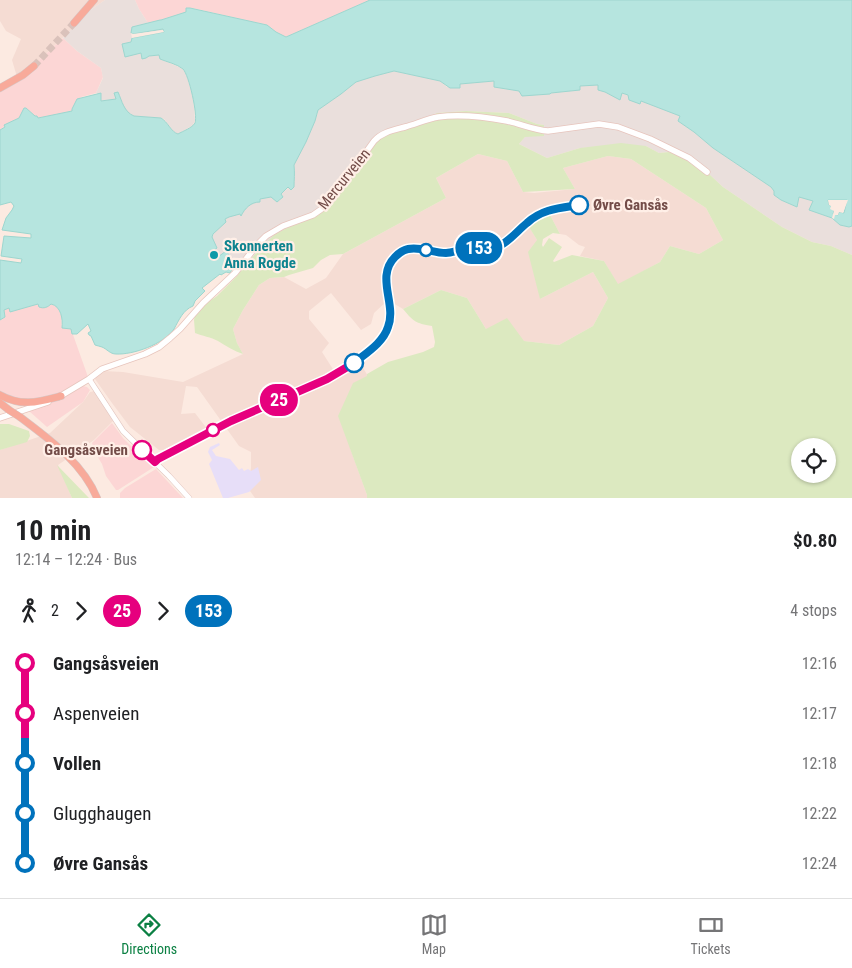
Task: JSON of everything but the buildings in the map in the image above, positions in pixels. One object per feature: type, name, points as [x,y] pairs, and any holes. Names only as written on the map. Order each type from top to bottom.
[{"type":"highway","points":[[74,22],[94,0]]},
{"type":"highway","points":[[0,88],[23,75],[34,66]]},
{"type":"highway","points":[[0,395],[16,402],[25,403],[40,402],[61,396]]},
{"type":"highway","points":[[0,403],[20,416],[48,439],[75,465],[89,482],[97,498]]},
{"type":"main road","name":"Mercurveien","points":[[0,418],[61,396],[102,369],[145,354],[170,338],[235,273],[266,236],[283,226],[313,215],[323,208],[333,198],[374,141],[388,132],[433,118],[447,116],[492,119],[542,130],[604,124],[627,130],[658,143],[689,158],[707,172]]},
{"type":"street","points":[[155,462],[218,427],[334,375],[366,353],[382,338],[388,328],[391,314],[387,287],[387,270],[394,258],[400,253],[415,248],[452,253],[461,250],[499,246],[504,244],[538,214],[579,205]]},
{"type":"street","points":[[89,379],[123,430],[178,485],[188,498]]},
{"type":"shaded area","points":[[0,0],[105,0],[89,11],[34,65],[17,77],[12,60],[21,39],[6,31],[0,21]]},
{"type":"shaded area","points":[[105,0],[135,0],[148,23],[132,27],[133,34],[164,29],[164,32],[132,38],[131,42],[122,44],[125,56],[141,53],[142,58],[160,55],[160,59],[185,71],[193,96],[195,120],[193,125],[178,134],[175,133],[164,119],[134,116],[125,109],[118,92],[116,99],[101,101],[96,93],[103,78],[101,68],[77,51],[63,38],[89,11]]},
{"type":"shaded area","points":[[135,0],[370,0],[286,37],[267,25],[190,8],[186,9],[187,12],[148,23]]},
{"type":"shaded area","points":[[63,38],[77,51],[101,68],[103,77],[96,93],[81,97],[72,111],[64,113],[38,118],[26,108],[19,118],[5,125],[0,130],[0,87],[34,65]]},
{"type":"shaded area","points":[[394,71],[440,81],[447,87],[494,81],[495,87],[521,92],[550,93],[580,90],[579,86],[598,85],[599,90],[619,99],[622,93],[680,116],[678,121],[713,148],[771,187],[774,195],[781,200],[797,207],[799,196],[813,201],[809,210],[832,218],[840,225],[852,226],[852,255],[831,246],[812,242],[782,227],[723,187],[695,161],[669,152],[659,153],[646,146],[580,148],[547,158],[519,144],[525,137],[544,125],[509,113],[466,111],[437,113],[424,118],[318,215],[293,225],[256,253],[236,277],[231,270],[234,266],[226,252],[217,257],[213,251],[212,237],[215,232],[226,222],[225,220],[229,216],[241,215],[247,206],[260,199],[271,197],[279,201],[283,197],[281,194],[294,183],[295,161],[306,142],[318,110],[356,82]]},
{"type":"shaded area","points":[[478,154],[507,161],[523,192],[534,193],[575,189],[563,168],[608,156],[631,159],[706,208],[723,240],[699,254],[670,246],[660,262],[618,285],[604,261],[580,256],[585,247],[579,245],[566,235],[560,234],[548,211],[527,223],[537,240],[540,299],[593,272],[608,298],[593,326],[559,345],[524,341],[486,329],[467,298],[441,290],[403,309],[388,300],[374,313],[371,324],[361,330],[331,293],[309,311],[309,319],[329,343],[322,352],[336,374],[358,360],[368,376],[350,448],[367,498],[255,498],[250,491],[248,483],[251,468],[251,452],[239,446],[197,387],[186,386],[181,414],[195,413],[208,430],[168,450],[159,450],[130,427],[95,379],[103,371],[123,372],[183,382],[243,354],[233,329],[259,285],[270,278],[284,277],[306,289],[326,278],[343,254],[446,198],[436,178]]},
{"type":"shaded area","points":[[38,304],[57,306],[61,315],[62,328],[71,329],[88,377],[61,394],[25,407],[0,391],[0,320],[5,317],[3,310],[9,308],[10,311]]},
{"type":"shaded area","points":[[83,386],[90,390],[83,402],[47,427],[29,411],[60,398]]},
{"type":"shaded area","points":[[95,391],[113,421],[94,440],[58,465],[72,498],[0,498],[0,450],[50,433],[83,402],[90,392]]},
{"type":"shaded area","points":[[112,423],[123,438],[154,467],[118,490],[116,490],[106,476],[92,443]]},
{"type":"shaded area","points":[[219,443],[220,445],[212,450],[216,456],[230,459],[239,470],[242,468],[244,471],[248,469],[251,471],[258,467],[261,480],[249,492],[223,498],[209,464],[212,460],[208,452],[210,447]]},
{"type":"shaded area","points":[[156,469],[183,498],[120,498],[120,493],[125,488]]},
{"type":"green space","points":[[466,111],[509,113],[544,125],[544,136],[525,137],[519,144],[547,158],[580,148],[621,143],[646,146],[659,153],[669,152],[695,161],[723,187],[782,227],[812,242],[831,246],[852,255],[852,498],[367,498],[338,416],[353,383],[388,362],[434,347],[432,326],[415,321],[403,309],[441,290],[467,298],[486,329],[507,318],[524,341],[559,345],[593,326],[608,298],[593,272],[540,299],[528,252],[537,240],[526,222],[548,211],[560,234],[553,233],[543,239],[542,245],[543,247],[549,238],[562,247],[553,261],[572,255],[604,261],[618,284],[660,262],[670,246],[699,254],[723,240],[706,208],[631,159],[608,156],[563,168],[575,189],[523,192],[507,161],[478,154],[436,178],[446,198],[343,254],[330,255],[313,268],[284,277],[270,278],[259,285],[233,329],[243,354],[215,340],[195,333],[195,315],[201,307],[217,296],[275,234],[318,215],[337,196],[377,140],[437,113]]},
{"type":"green space","points":[[0,424],[9,424],[29,431],[30,436],[27,442],[0,450]]},
{"type":"green space","points":[[57,465],[89,498],[72,498]]},
{"type":"water","points":[[370,0],[852,0],[852,226],[840,225],[832,218],[809,210],[813,201],[799,197],[797,207],[781,200],[774,195],[771,187],[713,148],[678,121],[680,116],[641,101],[640,104],[629,100],[628,95],[622,93],[620,100],[598,90],[598,85],[580,86],[580,90],[522,96],[519,91],[494,87],[494,81],[460,84],[460,88],[450,88],[440,81],[394,71],[356,82],[318,110],[306,142],[294,165],[294,187],[291,190],[288,187],[281,194],[283,197],[277,202],[271,197],[260,199],[260,202],[254,203],[244,210],[241,216],[240,214],[225,219],[226,222],[213,234],[212,237],[217,248],[213,251],[218,257],[226,251],[234,266],[230,273],[220,274],[202,288],[205,291],[195,301],[193,306],[184,313],[174,329],[156,344],[131,353],[112,353],[95,345],[88,333],[91,331],[88,324],[77,334],[72,334],[71,329],[62,328],[62,317],[59,310],[51,304],[43,308],[39,307],[38,304],[10,312],[9,308],[4,310],[5,317],[0,320],[0,260],[21,263],[22,259],[1,256],[4,236],[31,238],[31,234],[2,230],[6,218],[14,206],[11,202],[0,205],[0,130],[5,127],[4,125],[19,118],[24,108],[38,118],[72,111],[77,99],[101,93],[101,101],[116,99],[114,93],[118,92],[128,112],[134,116],[161,118],[178,134],[192,126],[196,119],[188,79],[183,69],[160,59],[159,55],[142,59],[141,53],[125,57],[122,44],[131,42],[132,38],[164,32],[163,29],[133,34],[131,33],[132,27],[186,12],[186,8],[190,8],[267,25],[286,37]],"holes":[[[828,200],[847,200],[844,213],[833,214],[834,211],[829,205]]]},
{"type":"pier","points":[[163,30],[164,32],[132,38],[131,33],[133,34]]},
{"type":"pier","points":[[828,200],[848,200],[843,213],[839,212],[838,215],[835,215],[834,219],[832,218],[834,211],[830,209],[831,206]]},
{"type":"tunnel","points":[[34,66],[74,23]]},
{"type":"bus line","name":"153","points":[[354,363],[378,342],[388,328],[391,314],[386,276],[389,265],[400,253],[415,248],[452,253],[474,248],[499,246],[504,244],[538,214],[579,205]]},
{"type":"bus line","name":"25","points":[[142,450],[155,462],[218,427],[327,379],[354,363]]},
{"type":"place","name":"Øvre Gansås","points":[[579,205]]},
{"type":"place","name":"Skonnerten Anna Rogde","points":[[214,255]]},
{"type":"place","name":"Gangsåsveien","points":[[142,450]]}]
